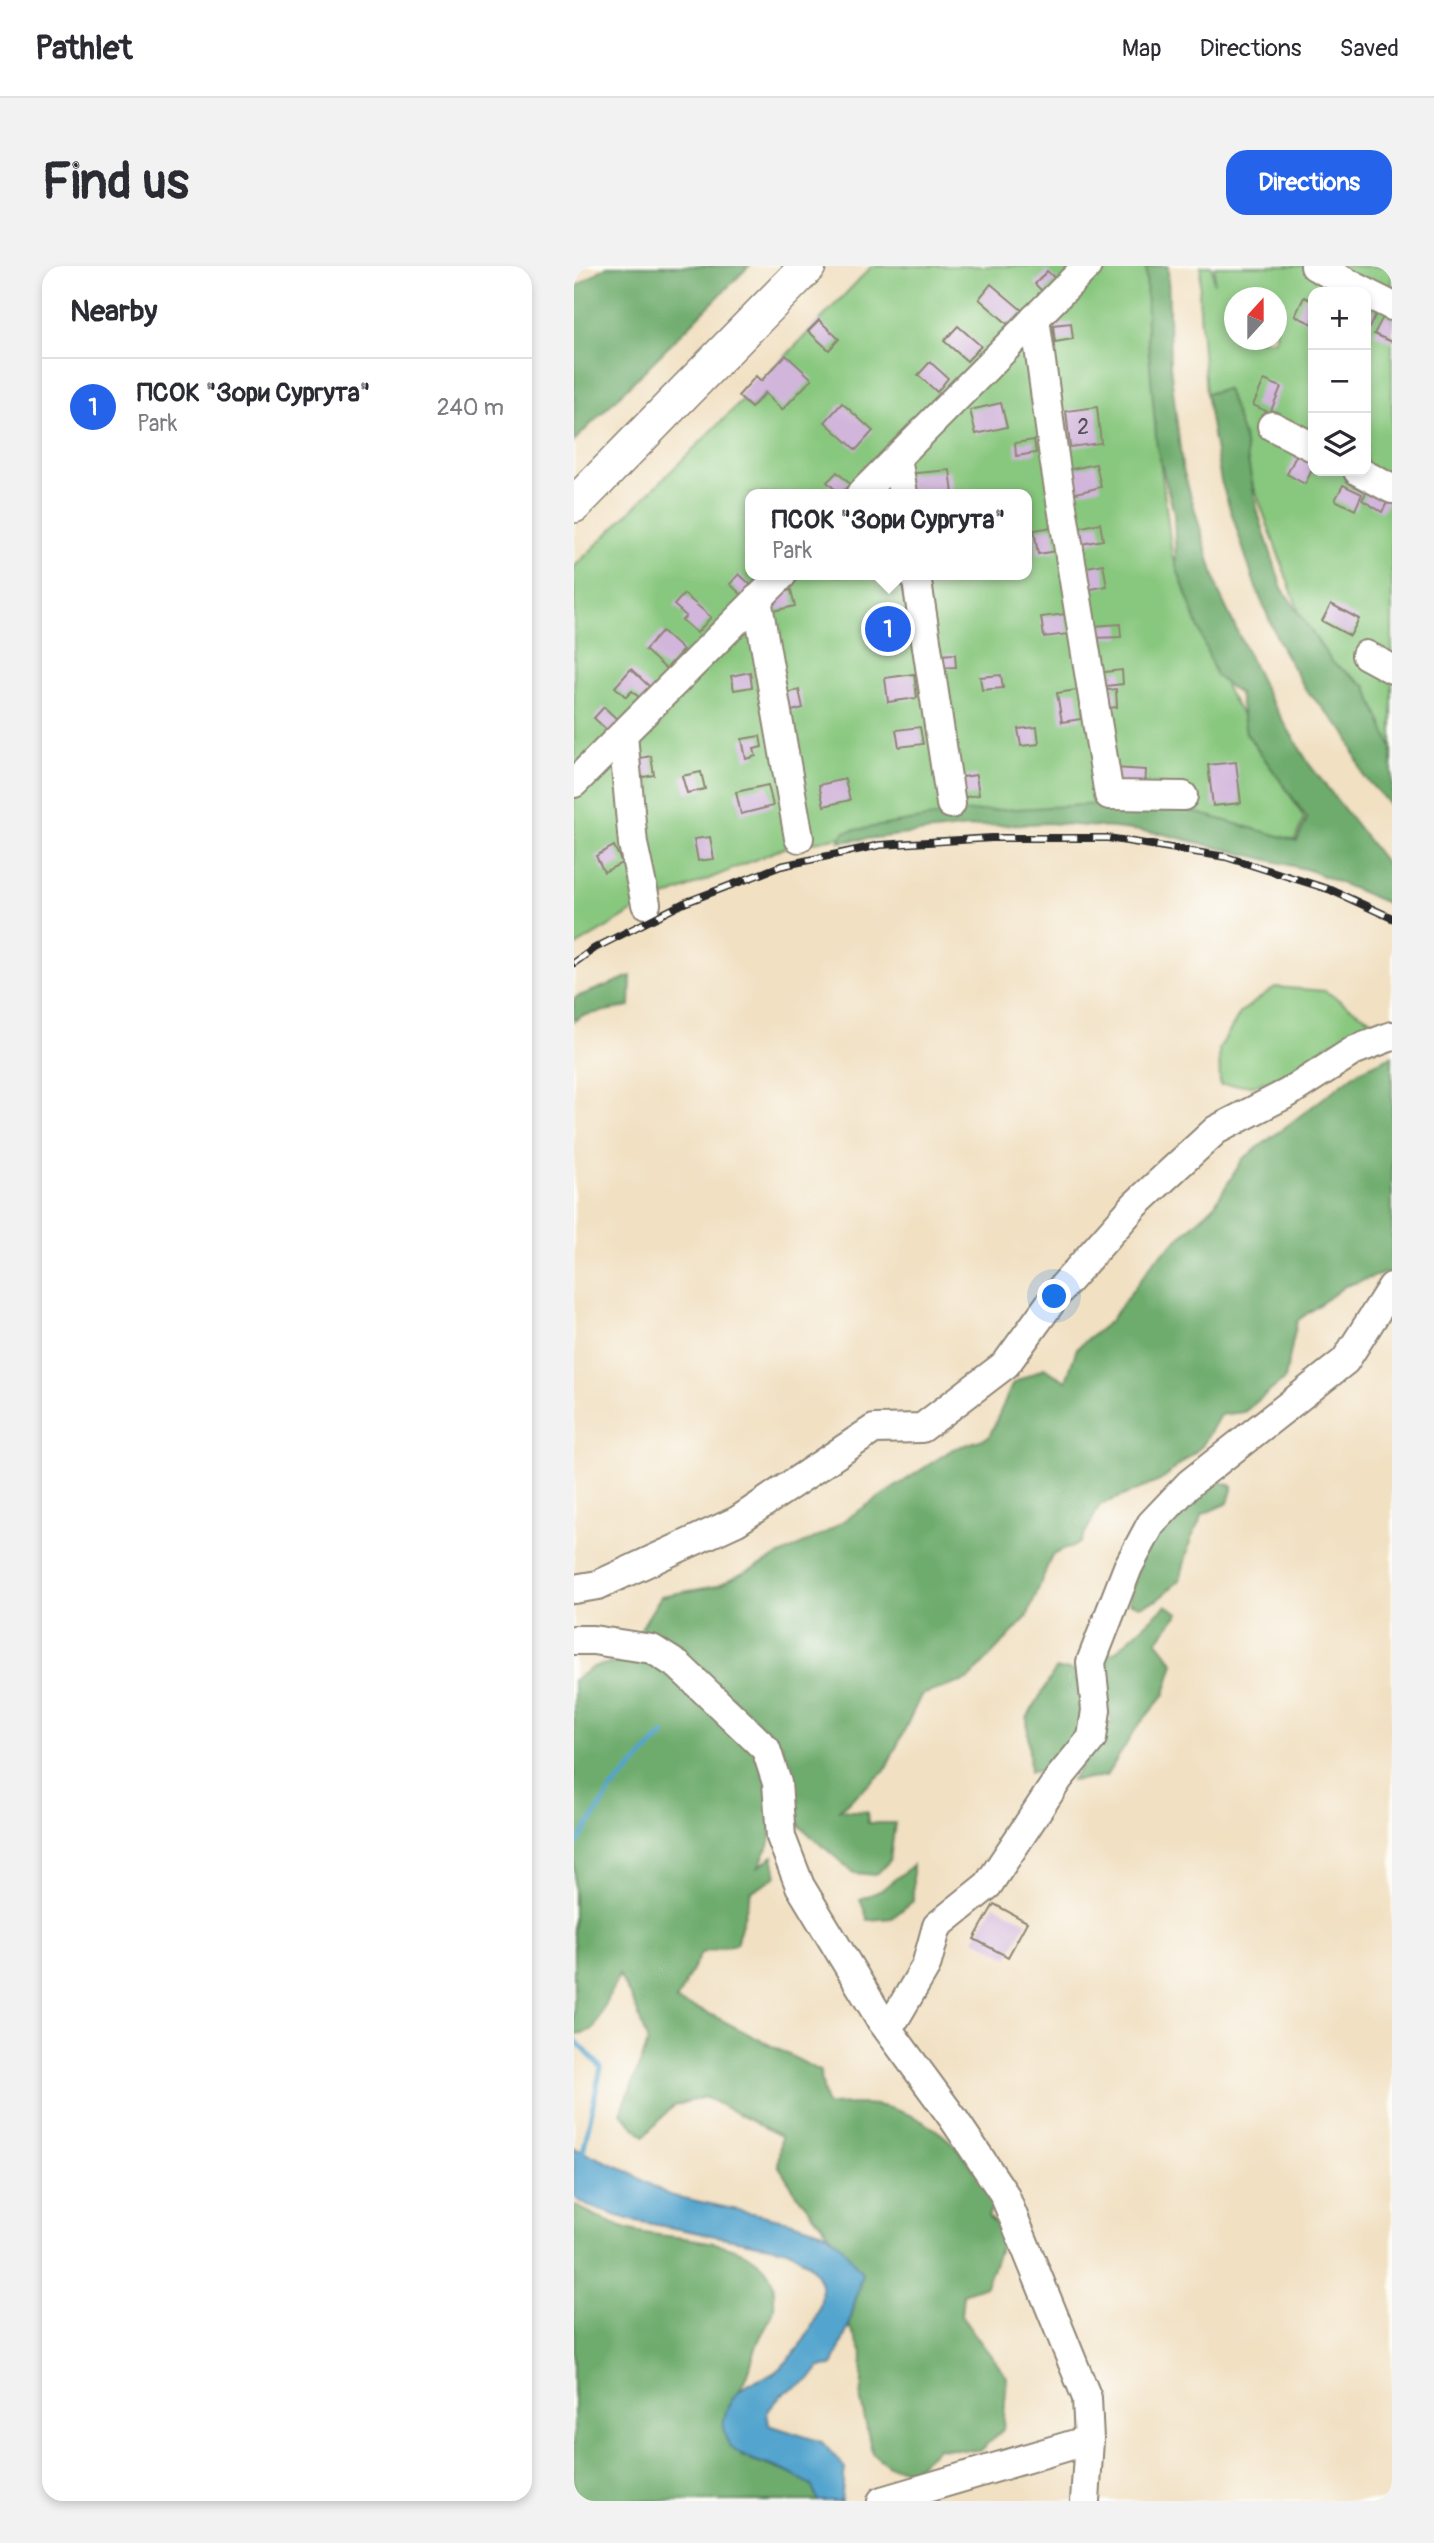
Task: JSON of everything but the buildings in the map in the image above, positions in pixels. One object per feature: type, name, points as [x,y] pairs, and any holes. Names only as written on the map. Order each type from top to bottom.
[{"type":"main road","points":[[574,506],[808,266]]},
{"type":"street","points":[[866,489],[1087,266]]},
{"type":"street","points":[[1315,266],[1355,287]]},
{"type":"street","points":[[1371,295],[1392,306]]},
{"type":"street","points":[[1035,318],[1055,464],[1109,795],[1183,796]]},
{"type":"street","points":[[1272,426],[1308,444]]},
{"type":"street","points":[[897,458],[902,489]]},
{"type":"street","points":[[1367,476],[1392,489]]},
{"type":"street","points":[[574,783],[777,580]]},
{"type":"street","points":[[917,580],[951,804]]},
{"type":"street","points":[[757,600],[799,838]]},
{"type":"street","points":[[1366,655],[1392,669]]},
{"type":"street","points":[[623,735],[633,844],[646,904]]},
{"type":"street","points":[[574,1589],[598,1586],[737,1521],[874,1429],[922,1428],[1006,1364],[1059,1291],[1135,1205],[1216,1130],[1288,1093],[1355,1050],[1392,1036]]},
{"type":"street","points":[[881,2020],[896,2017],[926,1966],[937,1926],[988,1885],[1059,1778],[1092,1738],[1096,1710],[1091,1662],[1128,1567],[1151,1524],[1190,1483],[1345,1362],[1392,1287]]},
{"type":"street","points":[[574,1640],[593,1640],[652,1649],[678,1666],[766,1749],[777,1783],[781,1838],[800,1886],[881,2020],[953,2118],[1004,2194],[1087,2398],[1089,2440],[1085,2501]]},
{"type":"street","points":[[882,2501],[1089,2440]]},
{"type":"green space","points":[[607,266],[749,266],[574,441],[574,288]]},
{"type":"green space","points":[[872,266],[1151,266],[1157,436],[1172,555],[1228,692],[1304,818],[1295,840],[979,812],[786,847],[641,907],[574,947],[574,567],[743,400],[751,408],[765,394],[757,386]]},
{"type":"green space","points":[[1146,266],[1168,266],[1170,365],[1182,466],[1219,593],[1267,694],[1309,764],[1392,871],[1392,905],[1309,870],[1159,833],[1047,823],[977,826],[839,842],[844,832],[962,812],[1102,804],[1187,810],[1297,841],[1307,818],[1246,733],[1239,694],[1216,676],[1176,566],[1174,513],[1157,448],[1147,331]]},
{"type":"green space","points":[[1201,266],[1212,266],[1214,284],[1215,266],[1392,266],[1392,767],[1316,659],[1219,390],[1206,394],[1199,297]]},
{"type":"green space","points":[[1227,389],[1244,439],[1257,510],[1282,588],[1332,662],[1366,686],[1392,748],[1392,807],[1364,777],[1346,733],[1306,690],[1281,647],[1256,588],[1221,481],[1206,394]]},
{"type":"green space","points":[[631,976],[630,1006],[581,1016],[574,1021],[574,998]]},
{"type":"green space","points":[[1275,987],[1325,991],[1376,1023],[1326,1046],[1286,1073],[1256,1085],[1220,1085],[1219,1049],[1241,1012]]},
{"type":"green space","points":[[1392,1056],[1392,1271],[1345,1286],[1297,1321],[1285,1379],[1244,1412],[1220,1415],[1202,1446],[1160,1481],[1100,1505],[1080,1543],[1052,1555],[1027,1617],[968,1680],[921,1695],[885,1771],[839,1810],[867,1812],[868,1823],[895,1823],[890,1860],[876,1875],[854,1873],[794,1821],[782,1744],[663,1639],[635,1638],[661,1596],[717,1586],[825,1533],[953,1449],[989,1437],[1013,1383],[1044,1368],[1066,1381],[1077,1348],[1110,1321],[1155,1260],[1213,1207],[1243,1159],[1359,1071]]},
{"type":"green space","points":[[1208,1478],[1233,1486],[1228,1503],[1203,1514],[1191,1539],[1180,1580],[1157,1600],[1140,1606],[1129,1602],[1139,1562],[1164,1522]]},
{"type":"green space","points":[[1166,1605],[1179,1613],[1157,1641],[1174,1663],[1165,1694],[1137,1727],[1106,1776],[1071,1781],[1112,1722],[1100,1682],[1103,1652],[1114,1653]]},
{"type":"green space","points":[[640,1657],[670,1671],[757,1751],[772,1795],[771,1839],[759,1866],[773,1856],[777,1876],[751,1892],[736,1944],[701,1953],[676,2001],[706,2012],[820,2071],[826,2105],[881,2106],[902,2112],[935,2129],[961,2153],[997,2199],[988,2216],[1006,2232],[986,2286],[963,2294],[961,2316],[1007,2377],[1003,2430],[979,2451],[938,2448],[912,2470],[889,2466],[872,2453],[861,2401],[863,2355],[849,2326],[862,2273],[798,2196],[778,2165],[781,2136],[705,2097],[673,2106],[644,2136],[621,2113],[648,2043],[635,2005],[619,1975],[594,2029],[574,2036],[574,1680],[593,1667]]},
{"type":"green space","points":[[1056,1669],[1074,1670],[1083,1693],[1084,1722],[1073,1746],[1065,1756],[1043,1770],[1030,1772],[1027,1718]]},
{"type":"green space","points":[[913,1865],[913,1901],[892,1918],[868,1920],[860,1899],[880,1891]]},
{"type":"green space","points":[[574,2205],[630,2230],[722,2245],[759,2262],[770,2277],[774,2310],[757,2344],[744,2383],[733,2398],[741,2456],[795,2475],[812,2485],[818,2501],[574,2501]]},
{"type":"water","points":[[574,2148],[619,2167],[669,2195],[789,2221],[827,2233],[862,2273],[849,2326],[832,2366],[820,2367],[810,2380],[782,2394],[767,2412],[769,2425],[822,2442],[845,2468],[841,2501],[818,2501],[811,2485],[771,2465],[738,2453],[728,2442],[724,2431],[726,2413],[734,2397],[743,2388],[775,2372],[792,2356],[808,2333],[819,2309],[821,2296],[821,2285],[816,2273],[802,2259],[785,2249],[631,2220],[588,2206],[574,2197]]},
{"type":"waterway","points":[[574,1848],[611,1790],[664,1734]]},
{"type":"waterway","points":[[574,2039],[601,2067],[583,2152]]},
{"type":"railway","points":[[574,963],[595,948],[684,903],[781,866],[880,845],[992,838],[1108,838],[1226,857],[1331,890],[1392,918]]},
{"type":"place","name":"ПСОК \"Зори Сургута\"","points":[[888,629]]}]
